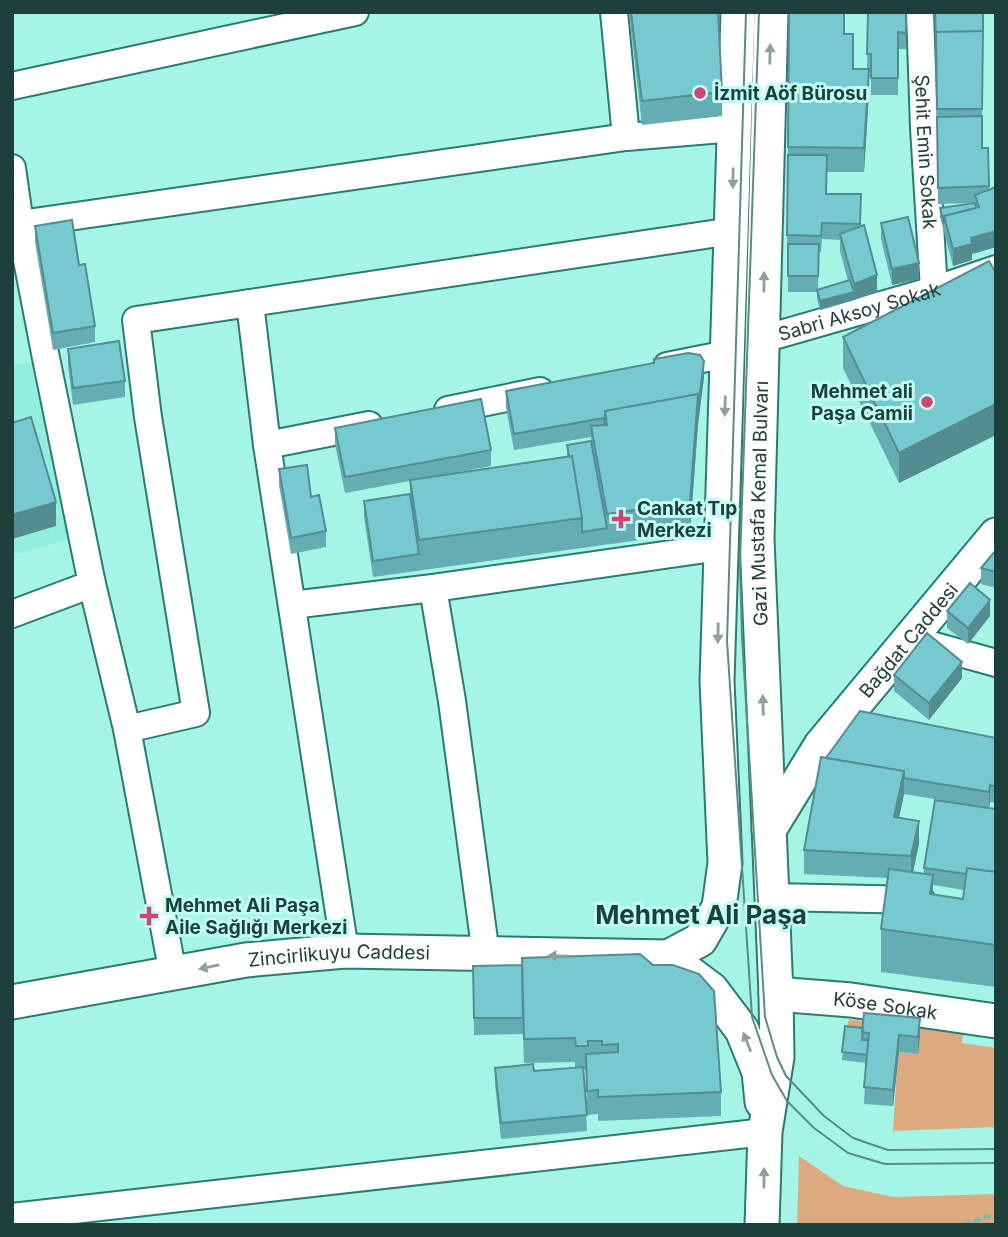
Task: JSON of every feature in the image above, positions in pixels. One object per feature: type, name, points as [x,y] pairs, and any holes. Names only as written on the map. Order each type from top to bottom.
[{"type":"main road","name":"Gazi Mustafa Kemal Bulvarı","points":[[725,863],[717,681],[738,12]]},
{"type":"main road","name":"Gazi Mustafa Kemal Bulvarı","points":[[771,12],[757,539],[776,994]]},
{"type":"main road","name":"Bağdat Caddesi","points":[[769,830],[821,746],[860,720],[908,639],[996,535]]},
{"type":"main road","points":[[721,781],[765,763],[821,746]]},
{"type":"main road","name":"Zincirlikuyu Caddesi","points":[[12,1002],[246,960],[345,951],[668,957],[700,940],[719,907],[725,863]]},
{"type":"main road","points":[[668,957],[711,989],[743,1030],[759,1072],[765,1132]]},
{"type":"main road","points":[[762,1225],[765,1132],[777,1057],[776,994]]},
{"type":"main road","name":"Köse Sokak","points":[[776,994],[851,1000],[996,1021]]},
{"type":"street","points":[[12,86],[355,12]]},
{"type":"street","points":[[614,12],[626,136]]},
{"type":"street","name":"Şehit Emin Sokak","points":[[920,12],[923,128],[934,290]]},
{"type":"street","points":[[20,224],[626,136],[735,128]]},
{"type":"street","points":[[13,180],[92,584],[127,729],[173,974]]},
{"type":"street","points":[[127,729],[196,713],[148,417],[136,320],[732,231]]},
{"type":"street","name":"Sabri Aksoy Sokak","points":[[763,339],[806,334],[996,270]]},
{"type":"street","points":[[250,303],[267,446],[345,951]]},
{"type":"street","points":[[113,348],[139,344]]},
{"type":"street","points":[[46,358],[73,354]]},
{"type":"street","points":[[646,370],[727,354]]},
{"type":"street","points":[[430,413],[565,386]]},
{"type":"street","points":[[267,446],[389,421]]},
{"type":"street","points":[[292,605],[720,547]]},
{"type":"street","points":[[12,614],[92,584]]},
{"type":"street","points":[[433,588],[452,701],[486,955]]},
{"type":"street","points":[[908,639],[996,663]]},
{"type":"street","points":[[772,897],[945,902]]},
{"type":"street","points":[[12,1217],[765,1132]]},
{"type":"path","points":[[964,1225],[996,1216]]},
{"type":"shaded area","points":[[32,362],[69,539],[12,555],[12,365]]},
{"type":"shaded area","points":[[849,1019],[963,1034],[962,1043],[996,1048],[996,1127],[893,1131],[898,1052],[918,1054],[863,1036],[845,1034]]},
{"type":"shaded area","points":[[799,1156],[843,1186],[893,1197],[996,1194],[996,1225],[797,1225]]},
{"type":"building","points":[[631,12],[718,12],[722,92],[642,101]]},
{"type":"building","points":[[789,12],[844,12],[844,34],[853,34],[853,69],[869,69],[864,148],[788,147]]},
{"type":"building","points":[[868,12],[906,12],[906,33],[898,32],[898,78],[871,78],[871,54],[867,54]]},
{"type":"building","points":[[935,12],[983,12],[983,31],[936,32],[936,39]]},
{"type":"building","points":[[983,31],[982,109],[937,109],[936,32]]},
{"type":"building","points":[[982,116],[982,148],[988,148],[989,186],[938,188],[937,117]]},
{"type":"building","points":[[788,155],[827,155],[826,194],[861,194],[860,224],[822,223],[821,236],[787,235]]},
{"type":"building","points":[[996,187],[996,231],[971,238],[972,244],[953,249],[944,216],[979,207],[975,195]]},
{"type":"building","points":[[975,203],[976,208],[944,216],[944,224],[940,208]]},
{"type":"building","points":[[908,217],[919,263],[892,269],[881,223]]},
{"type":"building","points":[[72,220],[79,265],[85,264],[95,326],[53,333],[35,226]]},
{"type":"building","points":[[864,225],[877,275],[854,284],[840,234]]},
{"type":"building","points":[[788,244],[819,244],[818,276],[788,276]]},
{"type":"building","name":"Mehmet ali Paşa Camii","points":[[989,261],[996,273],[996,404],[899,453],[843,337]]},
{"type":"building","points":[[850,280],[854,292],[820,301],[817,290]]},
{"type":"building","points":[[119,341],[125,381],[73,388],[68,349]]},
{"type":"building","points":[[688,353],[700,355],[704,361],[698,408],[698,394],[605,411],[605,425],[604,418],[514,434],[506,391],[654,363],[654,359]]},
{"type":"building","points":[[698,394],[690,502],[607,514],[591,426],[607,425],[605,411]]},
{"type":"building","points":[[481,399],[491,450],[345,477],[335,428]]},
{"type":"building","points":[[31,417],[56,502],[12,515],[12,423]]},
{"type":"building","points":[[591,441],[607,528],[582,532],[572,456],[569,456],[567,445]]},
{"type":"building","points":[[572,456],[582,518],[419,540],[410,480]]},
{"type":"building","points":[[307,465],[311,497],[319,495],[326,531],[291,538],[279,469]]},
{"type":"building","points":[[410,494],[419,554],[373,561],[364,501]]},
{"type":"building","points":[[996,550],[996,572],[981,568]]},
{"type":"building","points":[[970,583],[990,600],[968,628],[947,611]]},
{"type":"building","points":[[927,633],[962,662],[929,703],[894,675]]},
{"type":"building","points":[[860,711],[996,738],[996,787],[990,785],[989,792],[904,778],[904,771],[826,758]]},
{"type":"building","points":[[821,757],[904,771],[894,817],[919,821],[911,856],[804,850]]},
{"type":"building","points":[[935,800],[996,809],[996,872],[967,868],[966,874],[924,868]]},
{"type":"building","points":[[967,868],[996,872],[996,945],[881,929],[889,869],[933,875],[930,894],[963,899]]},
{"type":"building","points":[[640,954],[653,965],[673,965],[699,974],[714,991],[721,1092],[598,1097],[598,1090],[587,1091],[586,1054],[618,1052],[618,1044],[602,1045],[602,1041],[588,1041],[588,1046],[576,1046],[575,1038],[524,1039],[522,958]]},
{"type":"building","points":[[522,965],[523,1018],[474,1018],[473,966]]},
{"type":"building","points":[[864,1013],[920,1018],[918,1037],[899,1035],[893,1090],[864,1087],[869,1033],[862,1032]]},
{"type":"building","points":[[845,1026],[863,1028],[862,1040],[868,1040],[867,1055],[842,1052]]},
{"type":"building","points":[[533,1064],[534,1071],[583,1067],[587,1115],[501,1123],[495,1068]]},
{"type":"tram line","points":[[746,12],[727,641],[752,1017],[772,1075],[787,1101],[814,1128],[848,1153],[885,1164],[996,1163]]},
{"type":"tram line","points":[[759,12],[740,561],[742,637],[765,1017],[777,1057],[786,1076],[824,1116],[853,1138],[888,1150],[996,1149]]},
{"type":"place","name":"İzmit Aöf Bürosu","points":[[700,93]]},
{"type":"place","name":"Mehmet ali Paşa Camii","points":[[927,402]]},
{"type":"place","name":"Cankat Tıp Merkezi","points":[[621,519]]},
{"type":"place","name":"Mehmet Ali Paşa Aile Sağlığı Merkezi","points":[[149,916]]},
{"type":"district","name":"Mehmet Ali Paşa","points":[[701,914]]}]
